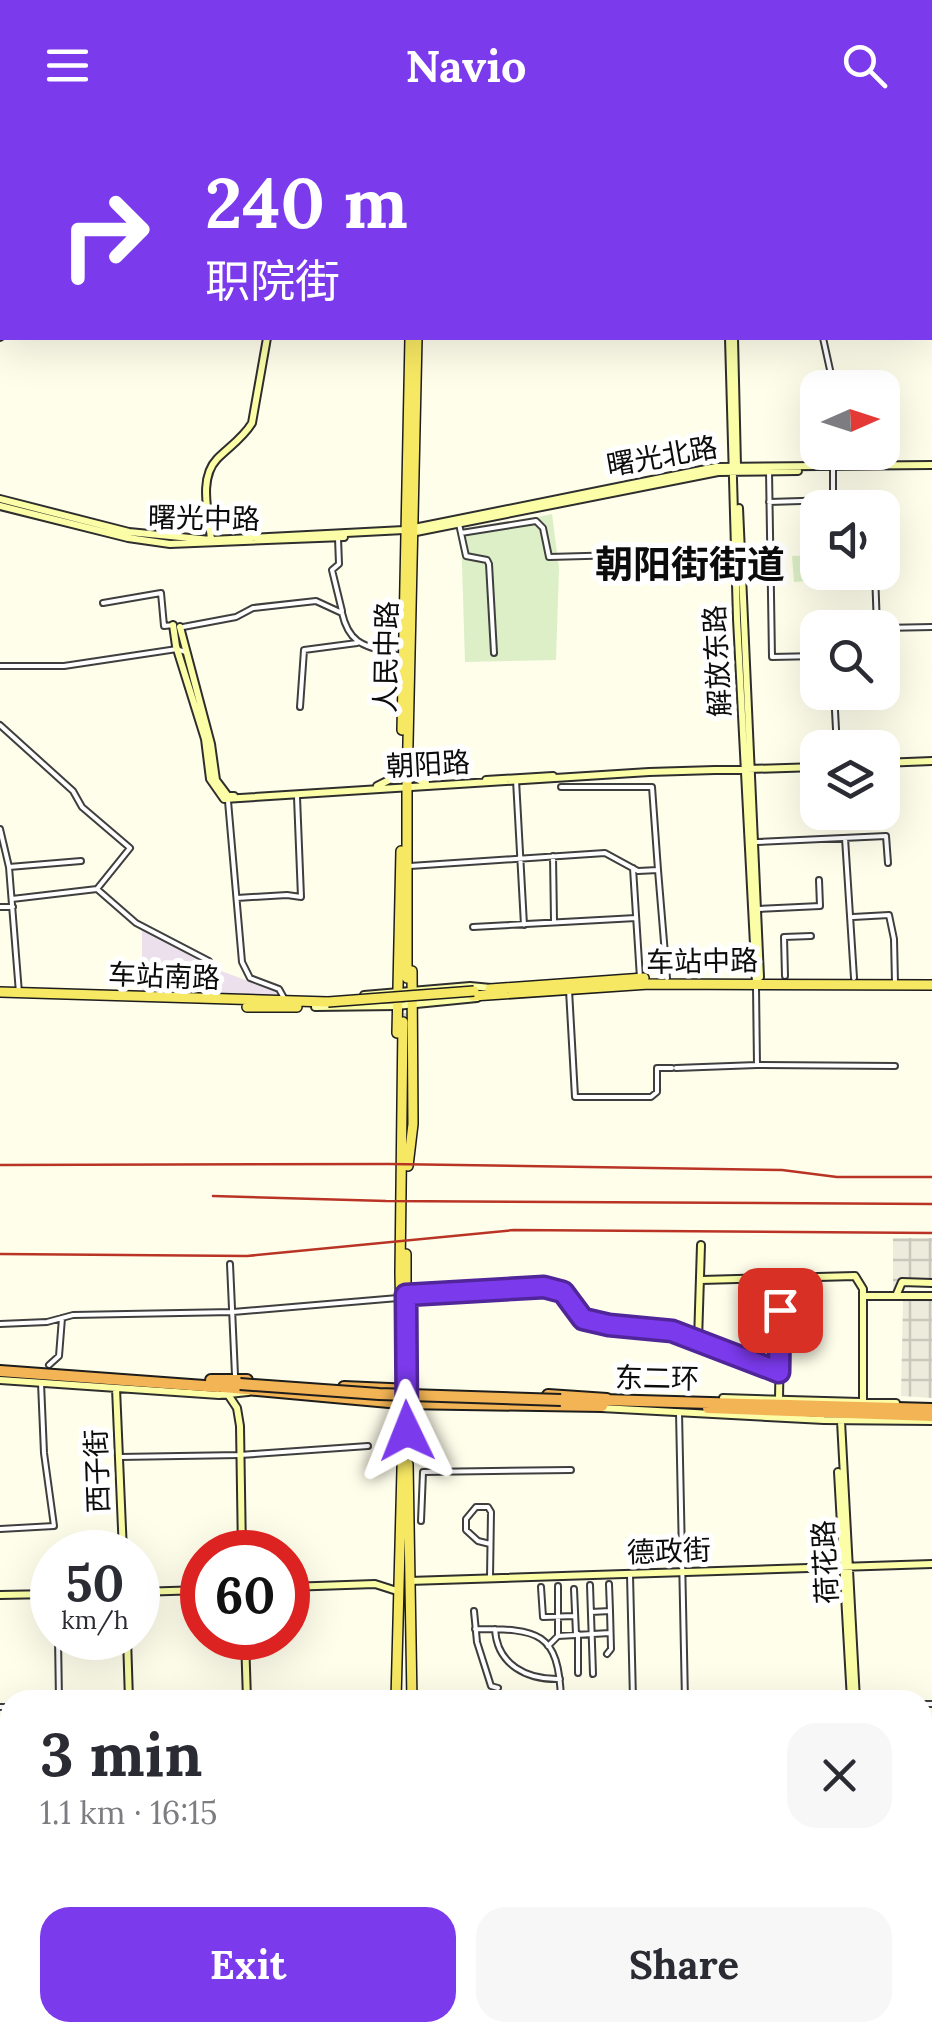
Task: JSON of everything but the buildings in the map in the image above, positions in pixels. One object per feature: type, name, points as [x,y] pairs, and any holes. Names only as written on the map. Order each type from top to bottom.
[{"type":"highway","points":[[0,1369],[211,1383],[403,1403],[566,1402]]},
{"type":"highway","points":[[242,1386],[403,1390],[566,1402]]},
{"type":"highway","points":[[242,1386],[566,1402]]},
{"type":"highway","name":"东二环","points":[[566,1402],[932,1413]]},
{"type":"highway","name":"东二环","points":[[605,1403],[822,1416],[932,1413]]},
{"type":"main road","name":"人民中路","points":[[404,758],[402,657],[413,340]]},
{"type":"main road","name":"人民中路","points":[[404,978],[407,531]]},
{"type":"main road","points":[[404,849],[410,866],[413,1124],[406,1167]]},
{"type":"main road","points":[[404,849],[396,1006],[398,1128],[406,1167]]},
{"type":"main road","name":"车站中路","points":[[493,991],[786,976],[895,982]]},
{"type":"main road","name":"车站中路","points":[[327,1004],[640,978],[932,982]]},
{"type":"main road","name":"车站南路","points":[[0,994],[264,1008],[313,1004]]},
{"type":"main road","name":"车站南路","points":[[0,994],[327,1004]]},
{"type":"main road","points":[[404,1690],[405,1022]]},
{"type":"main road","points":[[403,1403],[408,1581],[403,1598],[404,1690]]},
{"type":"street","points":[[211,540],[208,472],[252,423],[267,340]]},
{"type":"street","name":"解放东路","points":[[732,340],[757,979]]},
{"type":"street","points":[[823,340],[830,370]]},
{"type":"street","name":"曙光北路","points":[[900,467],[932,467]]},
{"type":"street","name":"曙光北路","points":[[407,531],[460,529],[735,468]]},
{"type":"street","name":"曙光北路","points":[[407,531],[735,468],[800,468]]},
{"type":"street","points":[[769,468],[772,657],[800,656]]},
{"type":"street","name":"曙光中路","points":[[0,502],[128,532],[211,540],[407,531]]},
{"type":"street","name":"曙光中路","points":[[0,502],[128,538],[170,544],[338,538],[407,531]]},
{"type":"street","points":[[769,502],[800,503]]},
{"type":"street","points":[[494,653],[488,560],[466,556],[460,529],[536,522],[543,528],[548,558],[621,554]]},
{"type":"street","points":[[338,538],[339,564],[332,570],[346,632],[356,643]]},
{"type":"street","points":[[103,603],[160,593],[164,626],[236,617],[252,608],[316,600],[342,613]]},
{"type":"street","points":[[177,626],[181,650],[203,713],[216,780],[228,798],[242,962],[250,978],[279,989],[285,1002]]},
{"type":"street","points":[[900,628],[932,628]]},
{"type":"street","points":[[300,707],[304,650],[356,643],[402,657]]},
{"type":"street","points":[[0,666],[64,666],[181,650]]},
{"type":"street","points":[[0,726],[74,791],[82,806],[130,848],[97,889],[12,898]]},
{"type":"street","points":[[404,758],[416,778],[428,783]]},
{"type":"street","points":[[378,786],[393,778],[404,758]]},
{"type":"street","points":[[900,763],[932,762]]},
{"type":"street","name":"朝阳路","points":[[228,798],[800,767]]},
{"type":"street","points":[[516,780],[524,925]]},
{"type":"street","name":"朝阳路","points":[[296,793],[516,780]]},
{"type":"street","points":[[560,787],[652,787],[668,978]]},
{"type":"street","points":[[237,898],[302,897],[296,793]]},
{"type":"street","points":[[0,829],[9,866],[18,993]]},
{"type":"street","points":[[753,842],[886,836],[888,864]]},
{"type":"street","points":[[845,838],[854,978]]},
{"type":"street","points":[[410,866],[604,853],[638,871],[658,870]]},
{"type":"street","points":[[552,856],[554,923]]},
{"type":"street","points":[[9,866],[81,861]]},
{"type":"street","points":[[633,868],[640,978]]},
{"type":"street","points":[[756,909],[820,906],[820,880]]},
{"type":"street","points":[[97,889],[136,923],[209,961]]},
{"type":"street","points":[[0,908],[12,907]]},
{"type":"street","points":[[852,917],[889,915],[895,982]]},
{"type":"street","points":[[473,928],[636,918]]},
{"type":"street","points":[[786,976],[784,937],[811,936]]},
{"type":"street","points":[[757,979],[757,1065]]},
{"type":"street","points":[[313,1004],[412,990],[470,986],[493,991]]},
{"type":"street","points":[[569,990],[575,1097],[650,1097],[657,1092],[657,1068],[895,1066]]},
{"type":"street","points":[[313,1004],[412,1005],[473,1000],[493,991]]},
{"type":"street","points":[[698,1341],[701,1245]]},
{"type":"street","points":[[0,1380],[229,1396],[242,1386],[230,1264]]},
{"type":"street","points":[[701,1280],[855,1276],[863,1289],[859,1412]]},
{"type":"street","points":[[779,1400],[781,1280]]},
{"type":"street","points":[[896,1296],[902,1282],[932,1282]]},
{"type":"street","points":[[0,1324],[159,1312],[233,1312],[544,1287],[563,1292],[583,1319],[672,1331],[779,1372]]},
{"type":"street","points":[[863,1296],[932,1296]]},
{"type":"street","points":[[48,1365],[58,1356],[62,1318]]},
{"type":"street","points":[[0,1528],[54,1526],[44,1453],[41,1383]]},
{"type":"street","name":"西子街","points":[[116,1388],[122,1530]]},
{"type":"street","points":[[229,1396],[237,1408],[242,1530]]},
{"type":"street","points":[[566,1402],[779,1400],[859,1412]]},
{"type":"street","points":[[566,1402],[839,1420],[859,1412]]},
{"type":"street","points":[[679,1412],[685,1690]]},
{"type":"street","name":"荷花路","points":[[839,1420],[853,1690]]},
{"type":"street","points":[[119,1457],[240,1456],[368,1446]]},
{"type":"street","points":[[421,1521],[422,1472],[571,1470]]},
{"type":"street","points":[[490,1544],[480,1543],[466,1530],[466,1518],[476,1508],[490,1509],[490,1544],[490,1578]]},
{"type":"street","name":"德政街","points":[[408,1581],[932,1564]]},
{"type":"street","points":[[630,1575],[633,1690]]},
{"type":"street","points":[[310,1586],[375,1584],[403,1598]]},
{"type":"street","points":[[607,1654],[611,1649],[609,1584]]},
{"type":"street","points":[[558,1586],[558,1636]]},
{"type":"street","points":[[590,1586],[593,1674]]},
{"type":"street","points":[[541,1587],[542,1617],[610,1611]]},
{"type":"street","points":[[574,1589],[578,1673]]},
{"type":"street","points":[[0,1595],[30,1594]]},
{"type":"street","points":[[474,1611],[482,1663],[492,1686],[498,1688]]},
{"type":"street","points":[[475,1628],[528,1632],[548,1646],[558,1660],[561,1690]]},
{"type":"street","points":[[495,1629],[497,1647],[516,1670],[536,1678],[560,1679]]},
{"type":"street","points":[[548,1646],[558,1636],[610,1633]]},
{"type":"street","points":[[59,1660],[60,1690]]},
{"type":"street","points":[[127,1660],[129,1690]]},
{"type":"street","points":[[246,1660],[247,1690]]},
{"type":"shaded area","points":[[142,929],[208,966],[283,994],[202,997],[205,975],[200,983],[166,972],[163,991],[142,991]]},
{"type":"shaded area","points":[[893,1238],[932,1238],[932,1279],[903,1278],[893,1290]]},
{"type":"shaded area","points":[[903,1300],[932,1300],[932,1398],[901,1396]]},
{"type":"green space","points":[[552,514],[559,568],[556,660],[465,662],[461,533]]},
{"type":"green space","points":[[792,556],[800,556],[800,582],[794,582]]},
{"type":"tunnel","points":[[407,978],[407,1022]]},
{"type":"railway","points":[[0,1165],[389,1164],[782,1170],[837,1177],[932,1177]]},
{"type":"railway","points":[[213,1196],[386,1201],[932,1204]]},
{"type":"railway","points":[[0,1254],[247,1256],[514,1230],[932,1233]]},
{"type":"district","name":"朝阳街街道","points":[[690,565]]},
{"type":"route","points":[[407,1431],[406,1295],[544,1287],[563,1292],[583,1319],[672,1331],[779,1372],[780,1310]]}]
